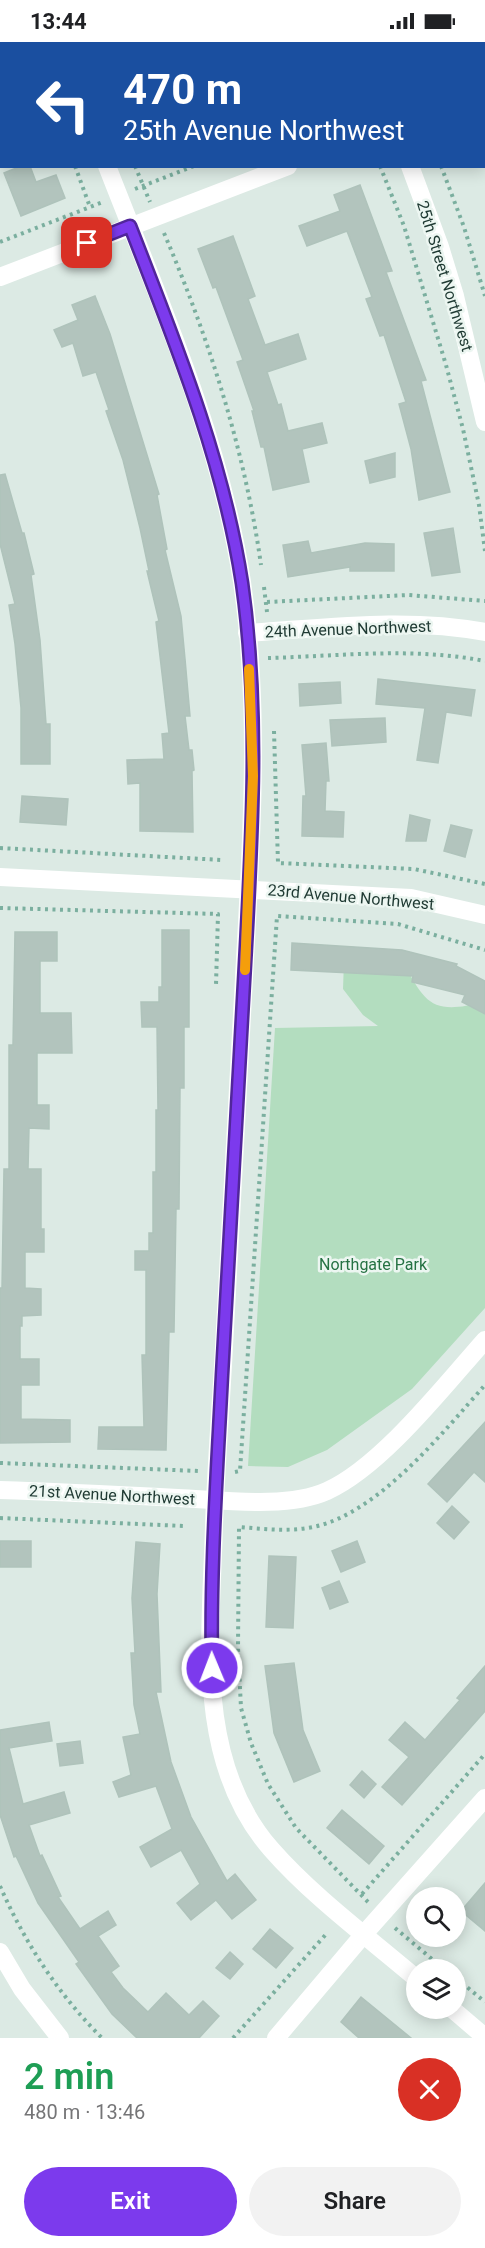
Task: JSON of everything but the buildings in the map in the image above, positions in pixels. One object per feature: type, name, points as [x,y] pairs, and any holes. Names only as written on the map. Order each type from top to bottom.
[{"type":"street","points":[[108,168],[204,423],[233,532],[247,633],[253,722],[249,889],[215,1499],[211,1632],[213,1705],[218,1741],[228,1774],[243,1807],[270,1848],[294,1875],[406,1970]]},
{"type":"street","points":[[0,277],[283,168]]},
{"type":"street","name":"25th Street Northwest","points":[[411,168],[440,247],[485,422]]},
{"type":"street","name":"24th Avenue Northwest","points":[[247,633],[408,624],[485,632]]},
{"type":"street","name":"23rd Avenue Northwest","points":[[0,877],[411,898],[485,915]]},
{"type":"street","name":"21st Avenue Northwest","points":[[0,1490],[286,1501],[308,1498],[345,1481],[395,1438],[485,1340]]},
{"type":"street","points":[[276,2038],[364,1934],[485,1798]]},
{"type":"street","points":[[0,1952],[22,1989],[60,2038]]},
{"type":"street","points":[[465,2019],[485,2037]]},
{"type":"path","points":[[0,243],[90,207],[76,168]]},
{"type":"path","points":[[136,168],[142,186],[189,168]]},
{"type":"path","points":[[381,168],[404,226],[449,376],[479,506],[485,550]]},
{"type":"path","points":[[442,168],[464,227],[485,296]]},
{"type":"path","points":[[165,235],[198,318],[228,413],[254,516],[261,567]]},
{"type":"path","points":[[262,577],[267,602],[408,595],[485,601]]},
{"type":"path","points":[[268,658],[408,652],[485,661]]},
{"type":"path","points":[[0,848],[222,860]]},
{"type":"path","points":[[278,862],[414,869],[485,884]]},
{"type":"path","points":[[0,908],[218,914],[216,985]]},
{"type":"path","points":[[0,1463],[240,1472],[277,915],[398,924],[485,950]]},
{"type":"path","points":[[0,1518],[184,1526]]},
{"type":"path","points":[[239,1527],[238,1648],[241,1708],[251,1743],[268,1785],[296,1828],[381,1916],[433,1959]]},
{"type":"path","points":[[362,1894],[485,1754]]},
{"type":"path","points":[[0,1886],[46,1972],[68,2002],[102,2038]]},
{"type":"path","points":[[233,2038],[328,1932]]},
{"type":"path","points":[[466,1986],[485,2002]]},
{"type":"green space","name":"Northgate Park","points":[[344,961],[403,961],[418,988],[434,1003],[454,1007],[485,1002],[485,1308],[412,1389],[327,1450],[288,1467],[248,1466],[275,1028],[378,1026],[363,1015],[343,989]]},
{"type":"slow traffic","points":[[245,970],[253,776],[253,722],[249,669]]},
{"type":"route","points":[[87,243],[130,226],[204,423],[233,532],[247,633],[253,722],[253,776],[249,889],[215,1499],[212,1668]]}]
